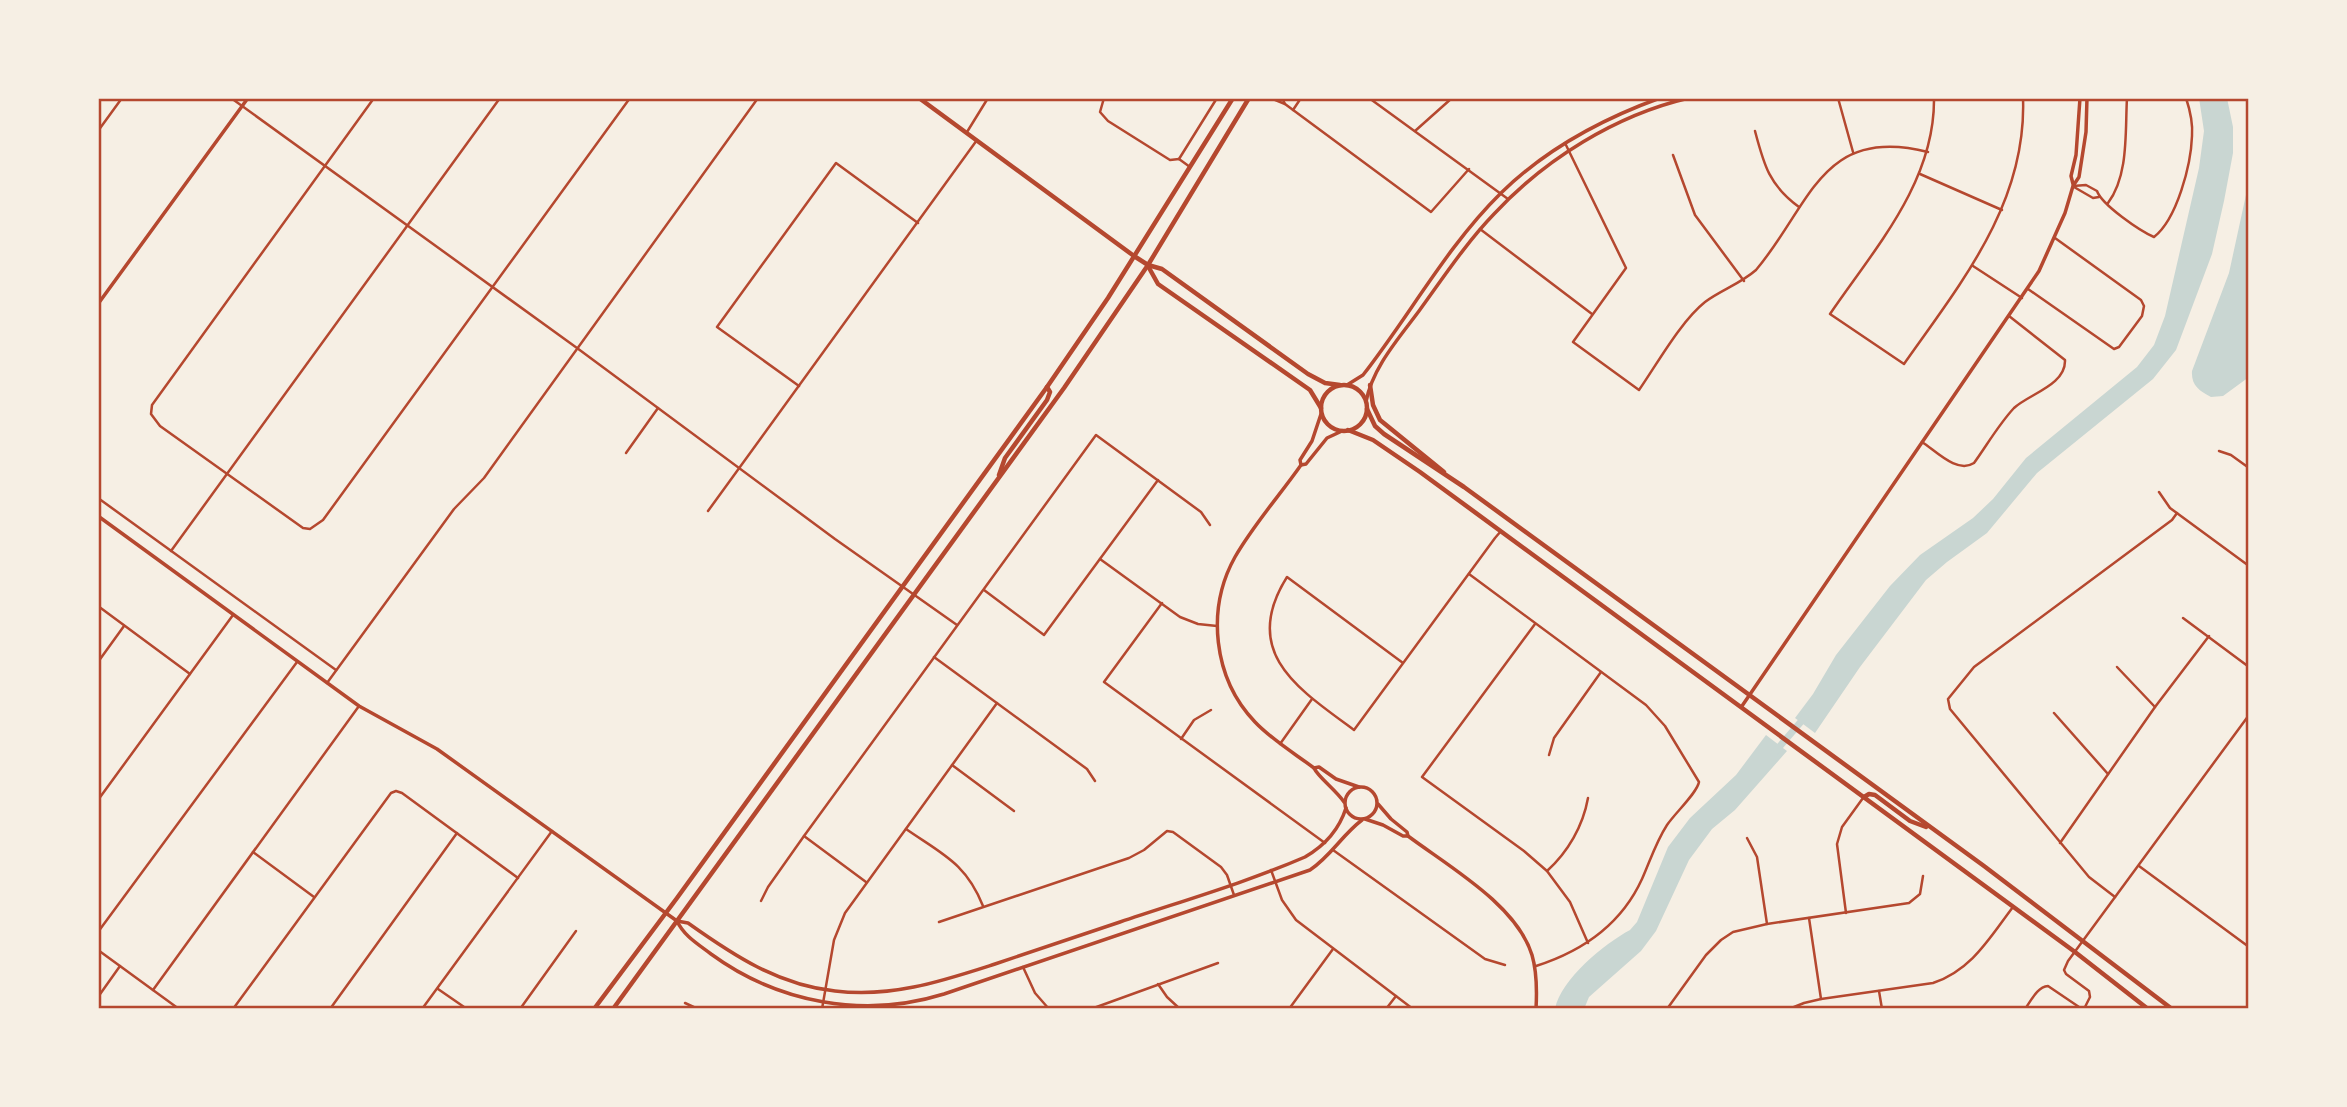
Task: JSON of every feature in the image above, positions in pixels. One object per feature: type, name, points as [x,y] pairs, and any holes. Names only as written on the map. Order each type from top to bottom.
[{"type":"main road","points":[[919,98],[1134,256],[1171,275],[1308,374],[1325,383],[1359,390],[1378,429],[1464,487]]},
{"type":"main road","points":[[594,1009],[1047,387],[1134,256],[1233,98]]},
{"type":"main road","points":[[613,1009],[1064,388],[1148,265],[1249,98]]},
{"type":"main road","points":[[1148,265],[1158,285],[1310,390],[1330,426],[1373,440],[1501,531],[2013,906],[2148,1009]]},
{"type":"main road","points":[[1321,411],[1324,396],[1334,387],[1344,385]]},
{"type":"main road","points":[[1370,385],[1373,405],[1384,425],[1464,487],[1934,830],[2172,1009]]},
{"type":"main road","points":[[996,482],[1005,458],[1047,400],[1050,392],[1047,387]]},
{"type":"main road","points":[[1345,431],[1363,420],[1367,409]]},
{"type":"main road","points":[[1864,797],[1875,795],[1910,821],[1934,830]]},
{"type":"street","points":[[98,131],[122,98]]},
{"type":"street","points":[[231,98],[957,625]]},
{"type":"street","points":[[98,304],[248,98]]},
{"type":"street","points":[[374,98],[156,397],[151,414],[160,426],[297,525],[310,528],[323,520],[629,98]]},
{"type":"street","points":[[171,551],[500,98]]},
{"type":"street","points":[[327,683],[454,509],[484,478],[758,98]]},
{"type":"street","points":[[967,132],[988,98]]},
{"type":"street","points":[[1104,98],[1100,111],[1108,121],[1170,160],[1179,159],[1190,167]]},
{"type":"street","points":[[1179,159],[1217,98]]},
{"type":"street","points":[[1270,98],[1285,104],[1431,212],[1469,169]]},
{"type":"street","points":[[1282,98],[1285,104]]},
{"type":"street","points":[[1293,110],[1301,98]]},
{"type":"street","points":[[1368,98],[1508,200]]},
{"type":"street","points":[[1415,131],[1452,98]]},
{"type":"street","points":[[1344,385],[1363,375],[1463,237],[1501,193],[1565,143],[1609,118],[1660,98]]},
{"type":"street","points":[[1366,402],[1370,385],[1398,340],[1480,229],[1508,200],[1570,151],[1643,112],[1689,98]]},
{"type":"street","points":[[1838,98],[1853,153]]},
{"type":"street","points":[[1934,98],[1933,125],[1920,174],[1902,208],[1830,314],[1904,364],[1973,266],[2002,211],[2019,150],[2023,98]]},
{"type":"street","points":[[2080,98],[2076,155],[2071,176],[2073,186],[2093,198],[2099,197]]},
{"type":"street","points":[[1742,706],[2028,289],[2055,238],[2073,186],[2079,177],[2087,98]]},
{"type":"street","points":[[2108,204],[2117,188],[2127,98]]},
{"type":"street","points":[[2073,186],[2097,191],[2099,197],[2154,237],[2163,228],[2174,208],[2188,165],[2192,137],[2186,98]]},
{"type":"street","points":[[1755,131],[1772,181],[1787,198],[1800,207]]},
{"type":"street","points":[[708,511],[977,140]]},
{"type":"street","points":[[1565,143],[1626,268],[1573,342],[1639,390],[1696,310],[1715,296],[1744,281],[1765,260],[1824,174],[1836,163],[1853,153],[1894,145],[1928,152]]},
{"type":"street","points":[[1673,155],[1695,215],[1744,281]]},
{"type":"street","points":[[799,386],[717,327],[836,163],[918,223]]},
{"type":"street","points":[[1920,174],[2002,211]]},
{"type":"street","points":[[1480,229],[1592,314]]},
{"type":"street","points":[[2028,289],[2113,349],[2119,347],[2142,316],[2144,306],[2141,300],[2055,238]]},
{"type":"street","points":[[1973,266],[2022,298]]},
{"type":"street","points":[[1922,441],[1958,467],[1967,467],[1974,463],[2015,407],[2053,382],[2060,374],[2065,360],[2009,316]]},
{"type":"street","points":[[626,453],[658,408]]},
{"type":"street","points":[[1301,465],[1300,460],[1312,440],[1321,411]]},
{"type":"street","points":[[1345,431],[1326,438],[1306,464],[1301,465],[1235,557],[1222,590],[1217,626],[1222,663],[1233,690],[1252,719],[1280,744],[1314,768],[1315,773],[1329,783],[1353,818],[1383,825],[1408,836]]},
{"type":"street","points":[[761,901],[804,836],[1096,435],[1201,512],[1210,525]]},
{"type":"street","points":[[2219,451],[2231,455],[2249,468]]},
{"type":"street","points":[[984,590],[1044,635],[1158,480]]},
{"type":"street","points":[[2159,492],[2177,513],[2249,566]]},
{"type":"street","points":[[98,498],[336,670]]},
{"type":"street","points":[[2115,897],[2089,877],[2060,843],[1948,704],[1948,699],[1973,667],[2172,520],[2177,513]]},
{"type":"street","points":[[98,516],[359,706],[437,749],[677,921],[688,923],[737,956],[773,975],[825,990],[873,993],[926,986],[1305,858],[1325,843],[1337,828],[1350,791],[1359,787]]},
{"type":"street","points":[[1403,663],[1287,577],[1279,591],[1272,614],[1272,646],[1285,674],[1312,699],[1354,730],[1501,531]]},
{"type":"street","points":[[1100,559],[1189,621],[1217,626]]},
{"type":"street","points":[[1469,574],[1656,714],[1672,736],[1699,785],[1679,808],[1661,836],[1643,877],[1626,906],[1588,944],[1535,967]]},
{"type":"street","points":[[1162,604],[1104,682],[1325,843]]},
{"type":"street","points":[[98,606],[190,674]]},
{"type":"street","points":[[98,800],[233,615]]},
{"type":"street","points":[[2183,618],[2249,667]]},
{"type":"street","points":[[1535,624],[1422,777],[1524,851],[1547,871],[1570,902],[1588,944]]},
{"type":"street","points":[[98,662],[124,626]]},
{"type":"street","points":[[2060,843],[2209,636]]},
{"type":"street","points":[[934,657],[1087,769],[1095,782]]},
{"type":"street","points":[[98,932],[297,662]]},
{"type":"street","points":[[2117,667],[2155,708]]},
{"type":"street","points":[[1549,755],[1554,738],[1601,672]]},
{"type":"street","points":[[1280,744],[1312,699]]},
{"type":"street","points":[[822,1009],[839,925],[845,913],[997,703]]},
{"type":"street","points":[[153,990],[359,706]]},
{"type":"street","points":[[1181,739],[1194,720],[1210,710]]},
{"type":"street","points":[[2054,713],[2108,774]]},
{"type":"street","points":[[2025,1009],[2043,986],[2048,986],[2083,1009],[2090,996],[2089,991],[2064,970],[2068,961],[2249,715]]},
{"type":"street","points":[[952,765],[1014,811]]},
{"type":"street","points":[[1314,768],[1319,767],[1336,779],[1370,790],[1376,796],[1378,804],[1408,836],[1488,895],[1506,912],[1529,946],[1535,967],[1536,1009]]},
{"type":"street","points":[[233,1009],[388,796],[396,791],[518,878]]},
{"type":"street","points":[[1846,913],[1837,844],[1842,827],[1864,797]]},
{"type":"street","points":[[1547,871],[1563,855],[1573,838],[1583,818],[1588,798]]},
{"type":"street","points":[[677,921],[682,932],[741,974],[784,992],[824,1002],[886,1007],[932,997],[1310,870],[1333,850],[1345,834],[1374,813],[1378,804]]},
{"type":"street","points":[[906,829],[961,868],[971,880],[983,906]]},
{"type":"street","points":[[422,1009],[552,831]]},
{"type":"street","points":[[939,922],[1129,858],[1144,850],[1167,831],[1173,832],[1221,867],[1234,895]]},
{"type":"street","points":[[330,1009],[457,833]]},
{"type":"street","points":[[804,836],[867,883]]},
{"type":"street","points":[[1747,838],[1757,857],[1767,924]]},
{"type":"street","points":[[1333,850],[1485,959],[1505,965]]},
{"type":"street","points":[[253,852],[314,897]]},
{"type":"street","points":[[2139,866],[2249,947]]},
{"type":"street","points":[[1271,870],[1288,911],[1306,928],[1413,1009]]},
{"type":"street","points":[[1667,1009],[1706,955],[1721,940],[1746,928],[1909,903],[1920,894],[1923,876]]},
{"type":"street","points":[[1789,1009],[1821,999],[1933,983],[1957,973],[1977,955],[2013,906]]},
{"type":"street","points":[[1809,918],[1821,999]]},
{"type":"street","points":[[520,1009],[576,931]]},
{"type":"street","points":[[1289,1009],[1333,949]]},
{"type":"street","points":[[98,950],[179,1009]]},
{"type":"street","points":[[1091,1009],[1218,963]]},
{"type":"street","points":[[98,997],[120,966]]},
{"type":"street","points":[[1023,967],[1035,993],[1049,1009]]},
{"type":"street","points":[[1158,984],[1167,998],[1180,1009]]},
{"type":"street","points":[[438,988],[467,1009]]},
{"type":"street","points":[[1879,991],[1882,1009]]},
{"type":"street","points":[[1386,1009],[1396,996]]},
{"type":"street","points":[[685,1003],[698,1009]]},
{"type":"shaded area","points":[[2199,98],[2227,98],[2233,127],[2233,153],[2212,254],[2176,350],[2153,379],[2037,473],[1987,533],[1926,580],[1860,667],[1815,733],[1795,718],[1836,655],[1890,586],[1920,555],[1973,518],[1993,499],[2026,458],[2137,367],[2154,345],[2165,316],[2199,168],[2204,131]]},
{"type":"shaded area","points":[[2249,181],[2249,377],[2223,396],[2211,397],[2197,387],[2192,371],[2229,273]]},
{"type":"shaded area","points":[[1766,735],[1787,751],[1735,810],[1712,829],[1689,860],[1656,931],[1641,951],[1589,997],[1584,1009],[1555,1009],[1566,986],[1585,964],[1637,922],[1668,847],[1690,818],[1736,775]]},
{"type":"waterway","points":[[1774,753],[1805,717]]}]
